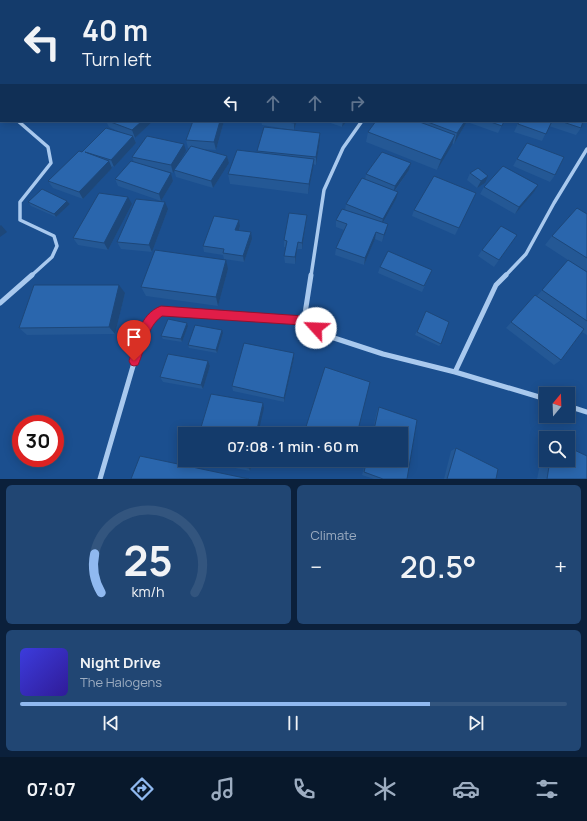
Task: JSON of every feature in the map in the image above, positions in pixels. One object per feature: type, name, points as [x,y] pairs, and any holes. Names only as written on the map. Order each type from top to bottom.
[{"type":"street","points":[[0,303],[52,257],[57,246],[54,236],[20,220],[20,202],[36,185],[51,164],[48,147],[19,122]]},
{"type":"street","points":[[304,320],[324,190],[343,148],[361,122]]},
{"type":"street","points":[[455,372],[496,285],[526,254],[554,202],[587,149]]},
{"type":"street","points":[[100,479],[143,332],[151,318],[161,311],[304,320],[328,336],[383,354],[455,372],[539,397]]},
{"type":"street","points":[[575,408],[587,412]]},
{"type":"building","points":[[111,122],[141,122],[132,130]]},
{"type":"building","points":[[193,122],[220,122],[214,142],[186,140]]},
{"type":"building","points":[[375,122],[420,122],[455,135],[441,160],[368,132]]},
{"type":"building","points":[[428,122],[464,122],[457,133]]},
{"type":"building","points":[[491,122],[504,122],[502,126]]},
{"type":"building","points":[[519,122],[552,122],[546,134],[518,124]]},
{"type":"building","points":[[563,122],[583,122],[581,128]]},
{"type":"building","points":[[264,127],[320,133],[316,157],[257,151]]},
{"type":"building","points":[[106,128],[133,136],[111,160],[85,152],[109,161],[79,192],[48,181],[79,151],[82,152]]},
{"type":"building","points":[[147,136],[184,144],[171,165],[132,157]]},
{"type":"building","points":[[527,143],[564,157],[555,175],[517,159]]},
{"type":"building","points":[[191,146],[227,156],[211,181],[174,170]]},
{"type":"building","points":[[237,150],[314,159],[309,184],[228,174]]},
{"type":"building","points":[[382,152],[411,163],[395,186],[366,174]]},
{"type":"building","points":[[131,161],[171,173],[159,194],[115,179]]},
{"type":"building","points":[[503,166],[538,185],[519,207],[484,187]]},
{"type":"building","points":[[478,168],[488,176],[481,181],[470,173]]},
{"type":"building","points":[[434,176],[476,193],[459,228],[414,210]]},
{"type":"building","points":[[362,178],[398,192],[383,219],[346,204]]},
{"type":"building","points":[[42,189],[67,201],[54,214],[28,202]]},
{"type":"building","points":[[99,193],[128,197],[104,243],[73,238]]},
{"type":"building","points":[[136,199],[165,202],[149,245],[117,242]]},
{"type":"building","points":[[577,208],[587,214],[587,258],[552,236]]},
{"type":"building","points":[[342,209],[388,224],[384,235],[376,232],[365,258],[336,248],[347,224],[336,220]]},
{"type":"building","points":[[289,213],[307,215],[302,243],[298,242],[295,257],[284,256],[287,241],[284,240]]},
{"type":"building","points":[[214,216],[239,220],[235,230],[251,232],[243,256],[223,253],[224,249],[203,246]]},
{"type":"building","points":[[501,226],[517,235],[499,260],[482,250]]},
{"type":"building","points":[[155,250],[226,260],[216,297],[141,287]]},
{"type":"building","points":[[388,251],[432,270],[424,286],[380,267]]},
{"type":"building","points":[[568,260],[587,272],[587,321],[542,290]]},
{"type":"building","points":[[34,285],[119,285],[109,327],[19,328]]},
{"type":"building","points":[[535,295],[584,329],[561,360],[511,322]]},
{"type":"building","points":[[426,311],[449,322],[441,344],[417,332]]},
{"type":"building","points":[[168,319],[187,323],[181,339],[161,336]]},
{"type":"building","points":[[195,325],[222,330],[216,350],[188,345]]},
{"type":"building","points":[[244,343],[294,353],[284,398],[232,386]]},
{"type":"building","points":[[168,354],[208,361],[201,385],[160,377]]},
{"type":"building","points":[[325,367],[370,382],[359,427],[306,427]]},
{"type":"building","points":[[211,394],[263,403],[258,427],[201,427]]},
{"type":"building","points":[[379,407],[417,420],[407,479],[383,479],[364,472],[365,467],[408,467],[408,427],[375,427]]},
{"type":"building","points":[[456,448],[498,469],[496,479],[447,479]]},
{"type":"building","points":[[575,450],[587,456],[587,479],[547,479],[549,467],[575,467]]},
{"type":"building","points":[[140,456],[178,464],[178,467],[192,467],[249,479],[131,479]]},
{"type":"route","points":[[134,361],[143,332],[151,318],[161,311],[304,320],[316,328]]}]
